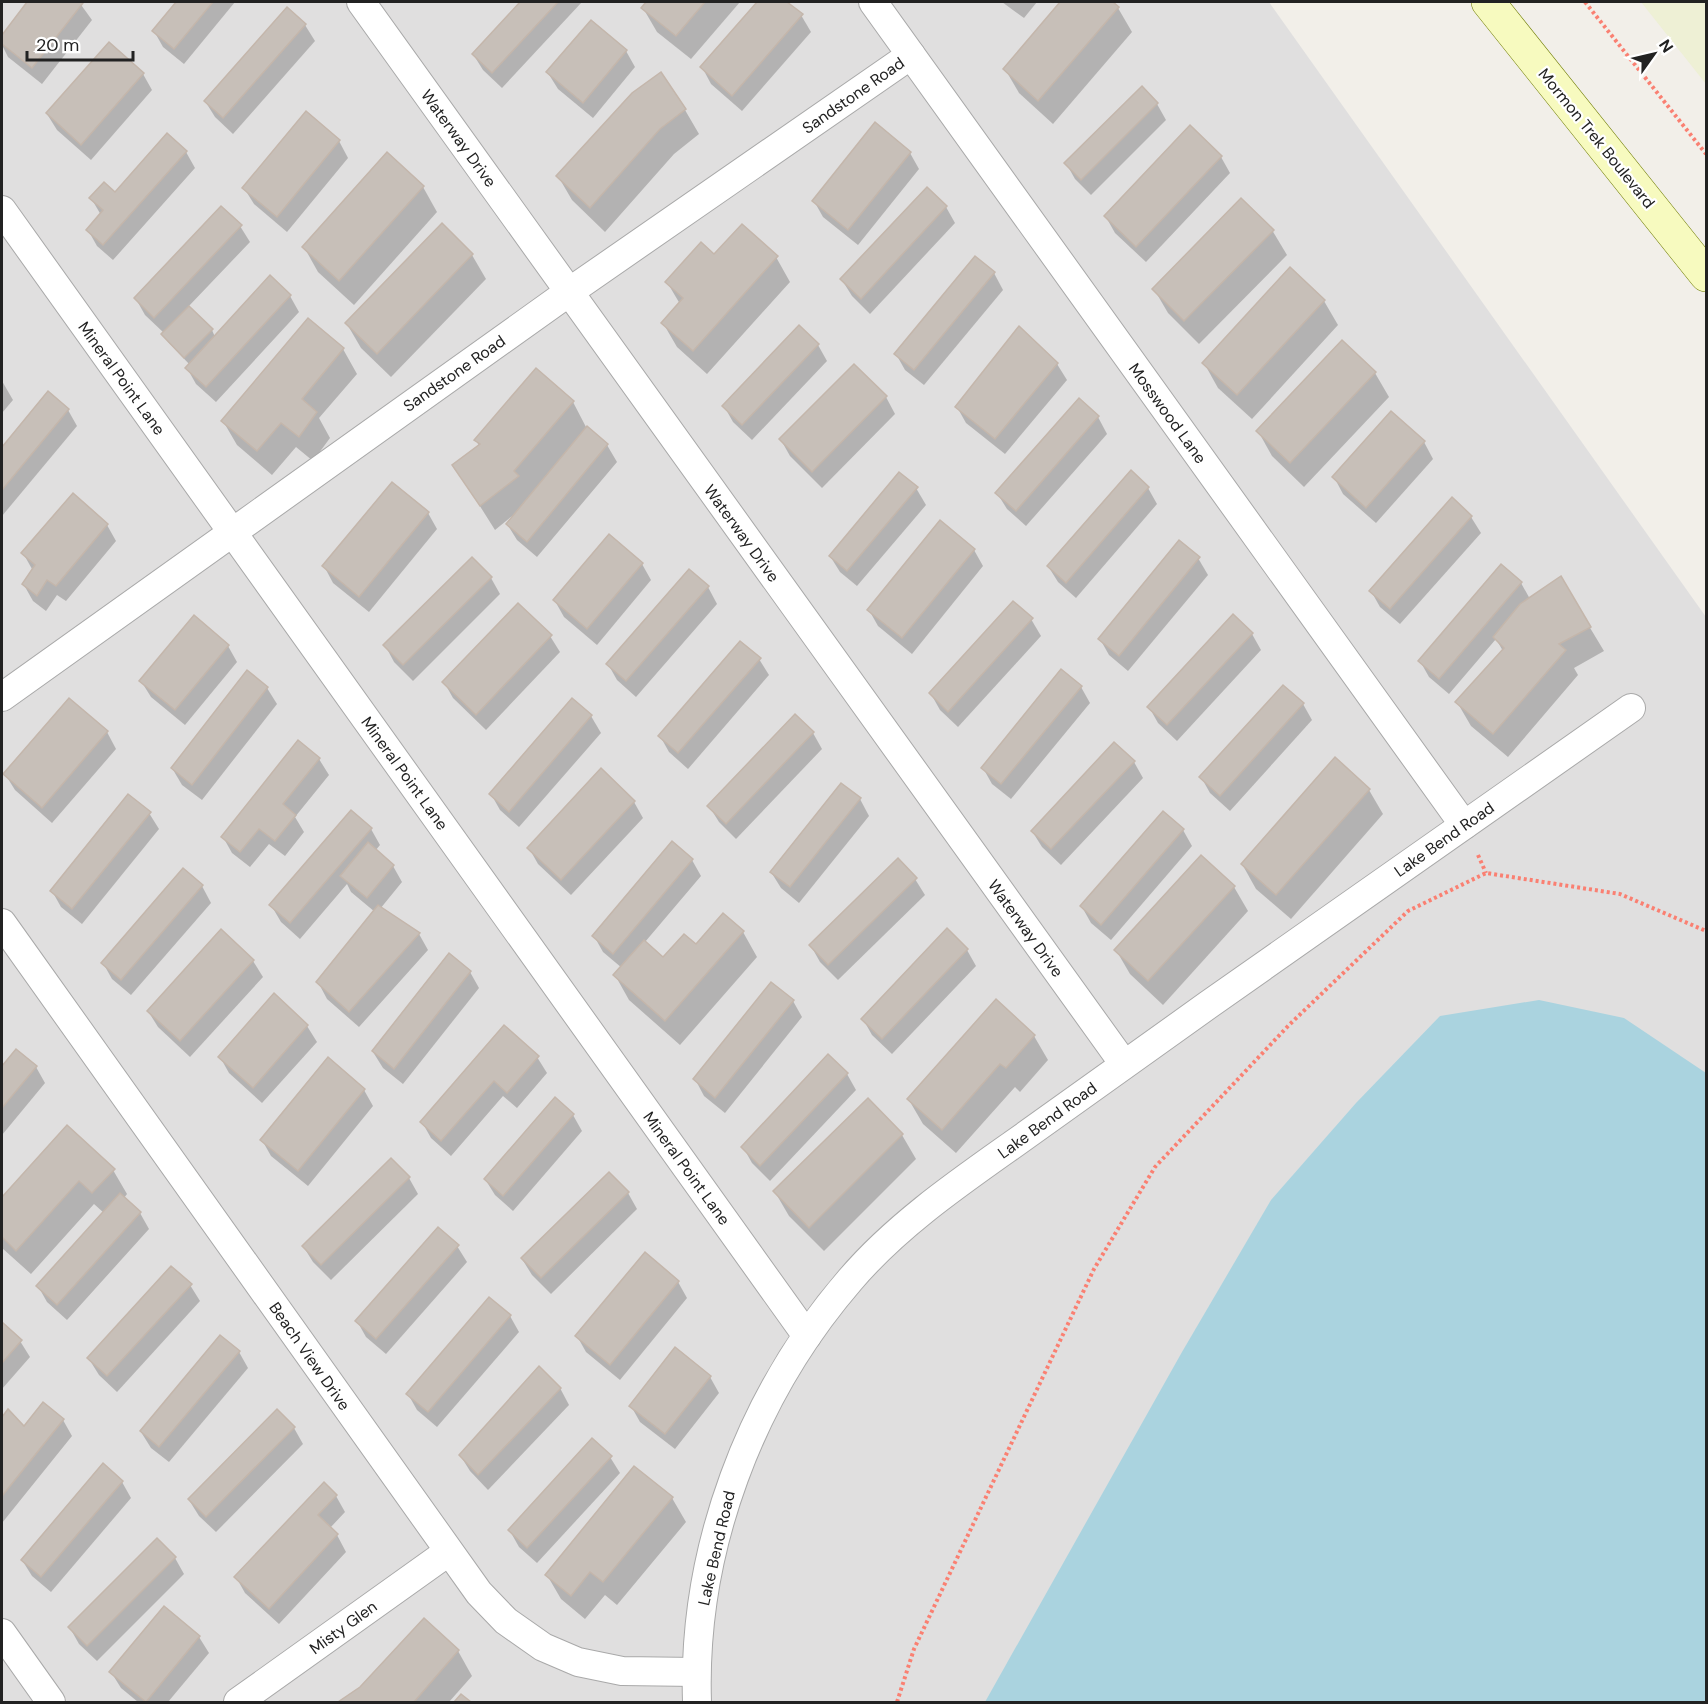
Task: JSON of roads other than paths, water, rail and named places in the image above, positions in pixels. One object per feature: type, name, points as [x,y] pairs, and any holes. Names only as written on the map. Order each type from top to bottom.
[{"type":"main road","name":"Mormon Trek Boulevard","points":[[1488,2],[1707,275]]},
{"type":"street","name":"Waterway Drive","points":[[362,2],[1124,1064]]},
{"type":"street","name":"Mosswood Lane","points":[[873,2],[1464,825]]},
{"type":"street","name":"Sandstone Road","points":[[2,697],[569,292],[911,55]]},
{"type":"street","name":"Mineral Point Lane","points":[[2,210],[807,1336]]},
{"type":"street","name":"Lake Bend Road","points":[[697,1702],[698,1628],[713,1546],[732,1481],[759,1418],[790,1362],[850,1279],[903,1227],[959,1183],[1124,1064],[1631,708]]},
{"type":"street","name":"Beach View Drive","points":[[2,923],[479,1593],[506,1621],[543,1647],[578,1662],[622,1671],[696,1672]]},
{"type":"street","name":"Misty Glen","points":[[238,1702],[448,1552]]},
{"type":"street","points":[[2,1633],[51,1702]]},
{"type":"water","points":[[1539,1000],[1624,1018],[1706,1073],[1706,1702],[985,1702],[1182,1352],[1271,1200],[1356,1103],[1440,1016]]}]
